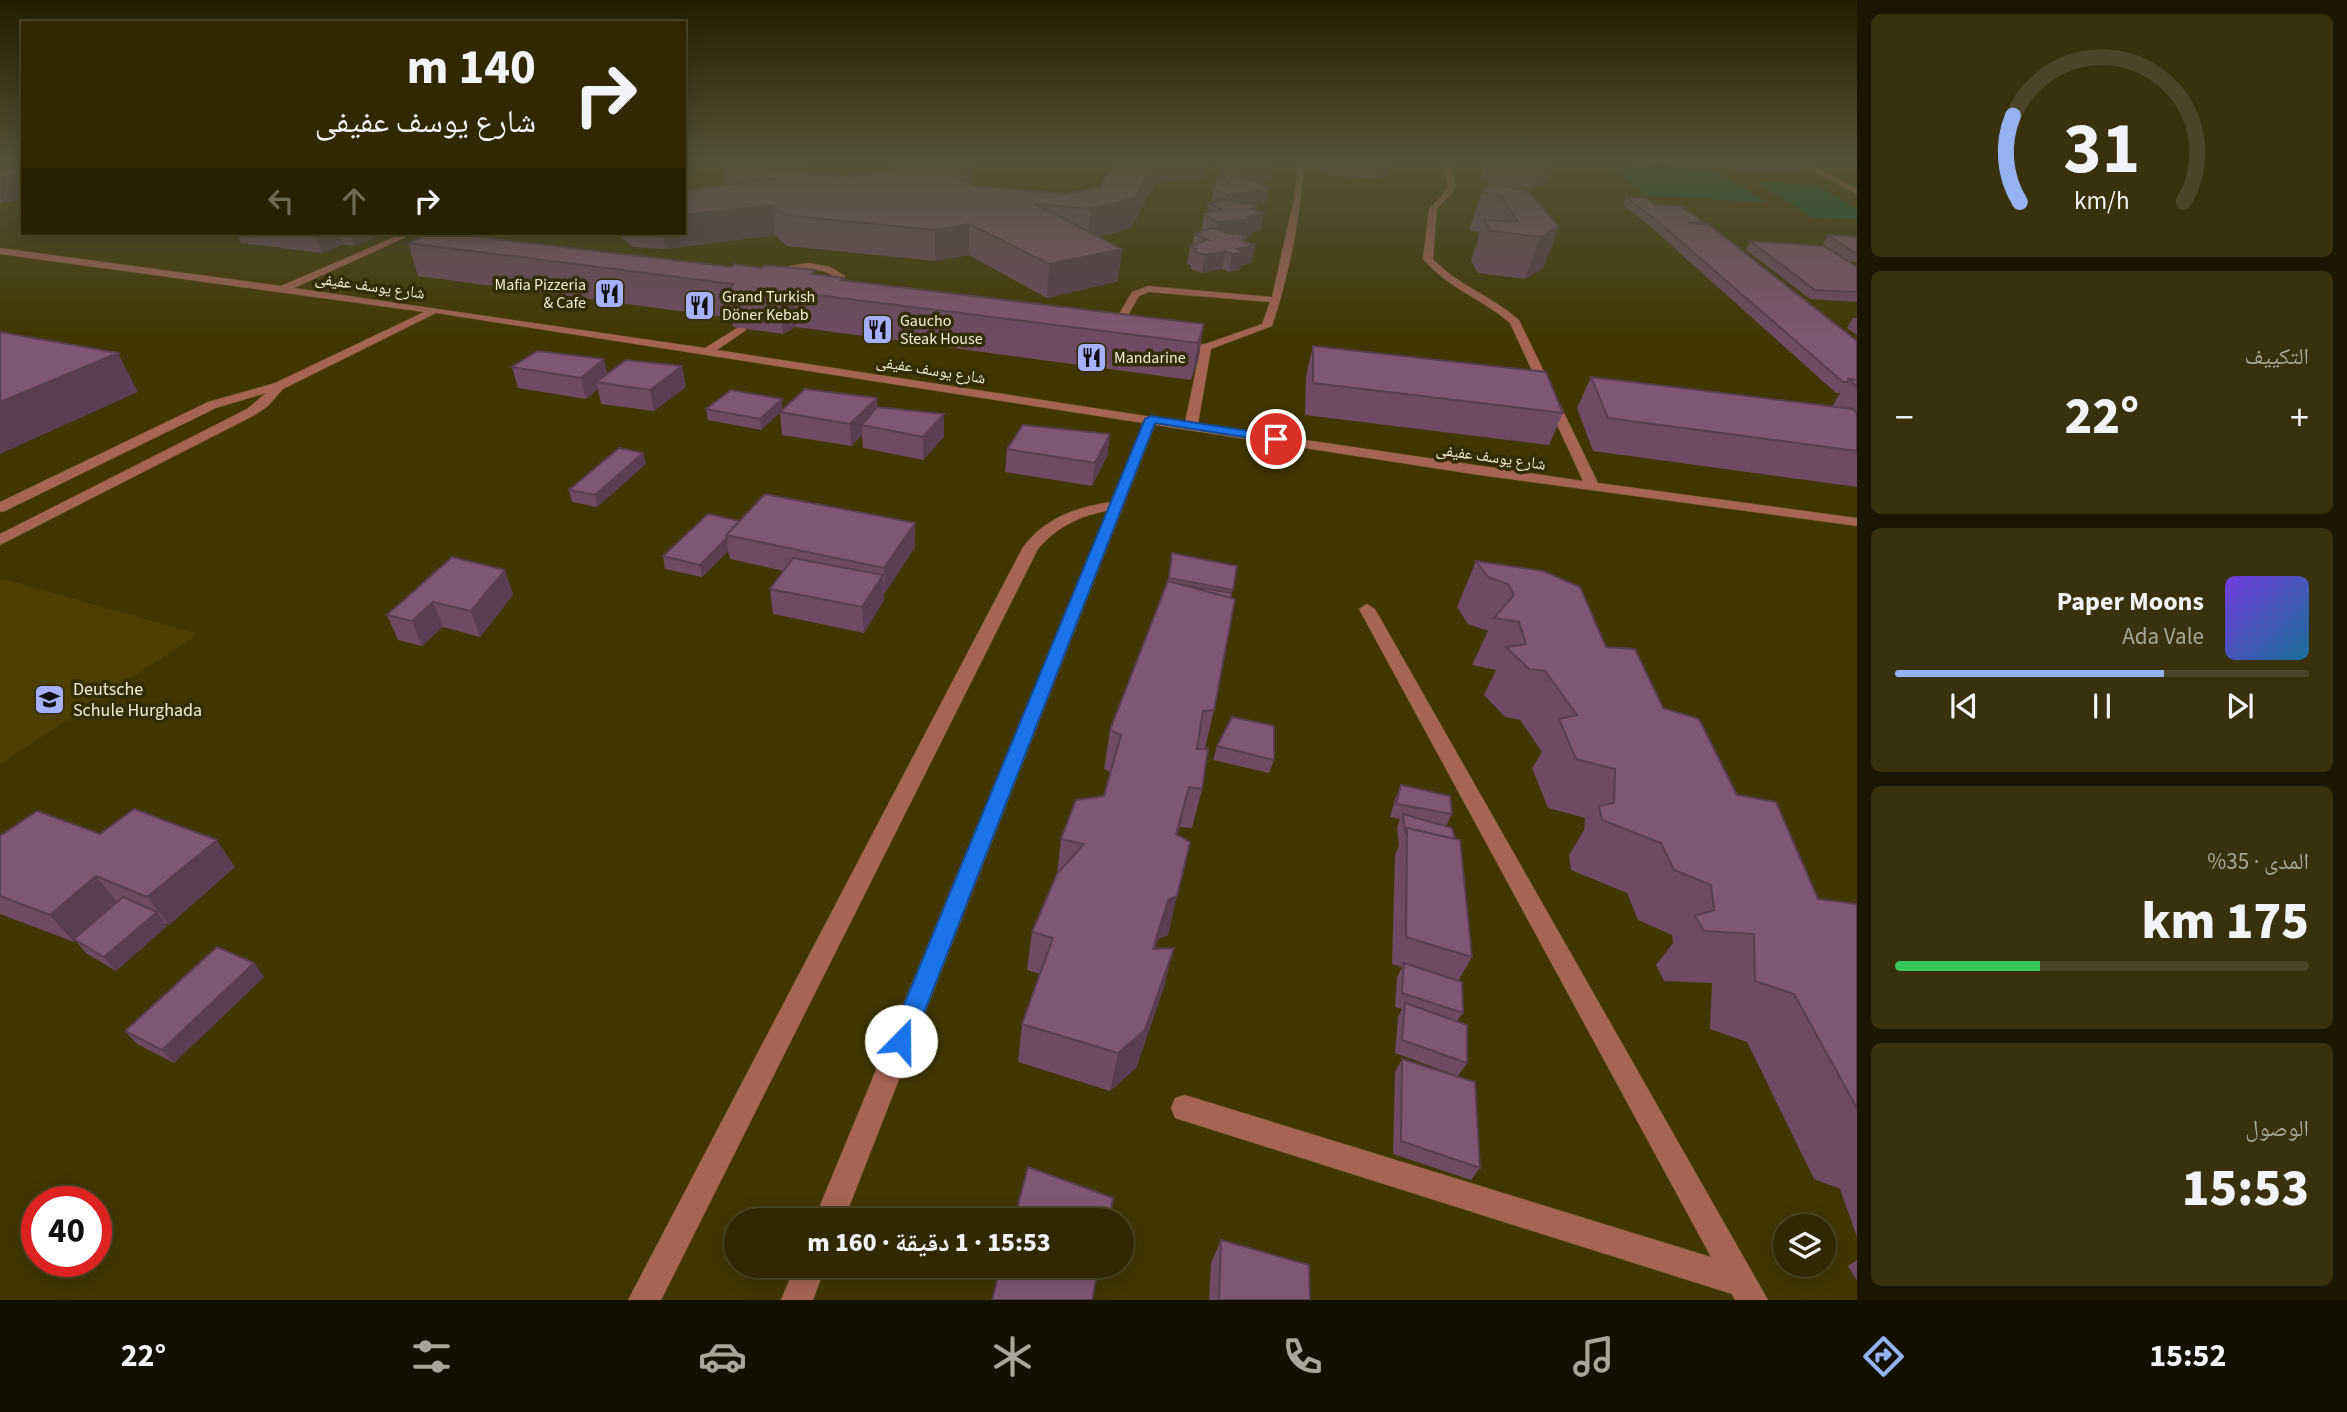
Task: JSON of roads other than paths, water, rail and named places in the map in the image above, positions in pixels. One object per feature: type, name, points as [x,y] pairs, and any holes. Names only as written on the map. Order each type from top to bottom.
[{"type":"street","points":[[1167,346],[1206,347],[1268,326],[1293,221]]},
{"type":"street","points":[[1432,221],[1428,259],[1447,277],[1497,307],[1515,322],[1593,487]]},
{"type":"street","points":[[282,289],[406,235]]},
{"type":"street","name":"شارع يوسف عفيفى","points":[[0,251],[435,310],[1593,487],[1857,522]]},
{"type":"street","points":[[782,288],[778,275],[784,271],[825,268],[840,276],[826,285],[803,291]]},
{"type":"street","points":[[1132,341],[1122,338],[1114,331],[1135,294],[1141,291],[1159,289],[1276,300]]},
{"type":"street","points":[[0,508],[212,405],[279,386],[435,310]]},
{"type":"street","points":[[709,351],[742,328]]},
{"type":"street","points":[[1191,425],[1206,347]]},
{"type":"street","points":[[0,540],[251,412],[279,386]]},
{"type":"street","points":[[834,1208],[1151,419]]},
{"type":"street","points":[[644,1300],[1031,547],[1044,531],[1062,518],[1087,509],[1116,505]]},
{"type":"street","points":[[1367,610],[1747,1291]]},
{"type":"street","points":[[1185,1108],[1747,1291]]},
{"type":"street","points":[[797,1300],[806,1278]]},
{"type":"place","name":"Mafia Pizzeria & Cafe","points":[[609,293]]},
{"type":"place","name":"Grand Turkish Döner Kebab","points":[[699,305]]},
{"type":"place","name":"Gaucho Steak House","points":[[877,329]]},
{"type":"place","name":"Mandarine","points":[[1091,357]]},
{"type":"place","name":"Deutsche Schule Hurghada","points":[[50,699]]}]
